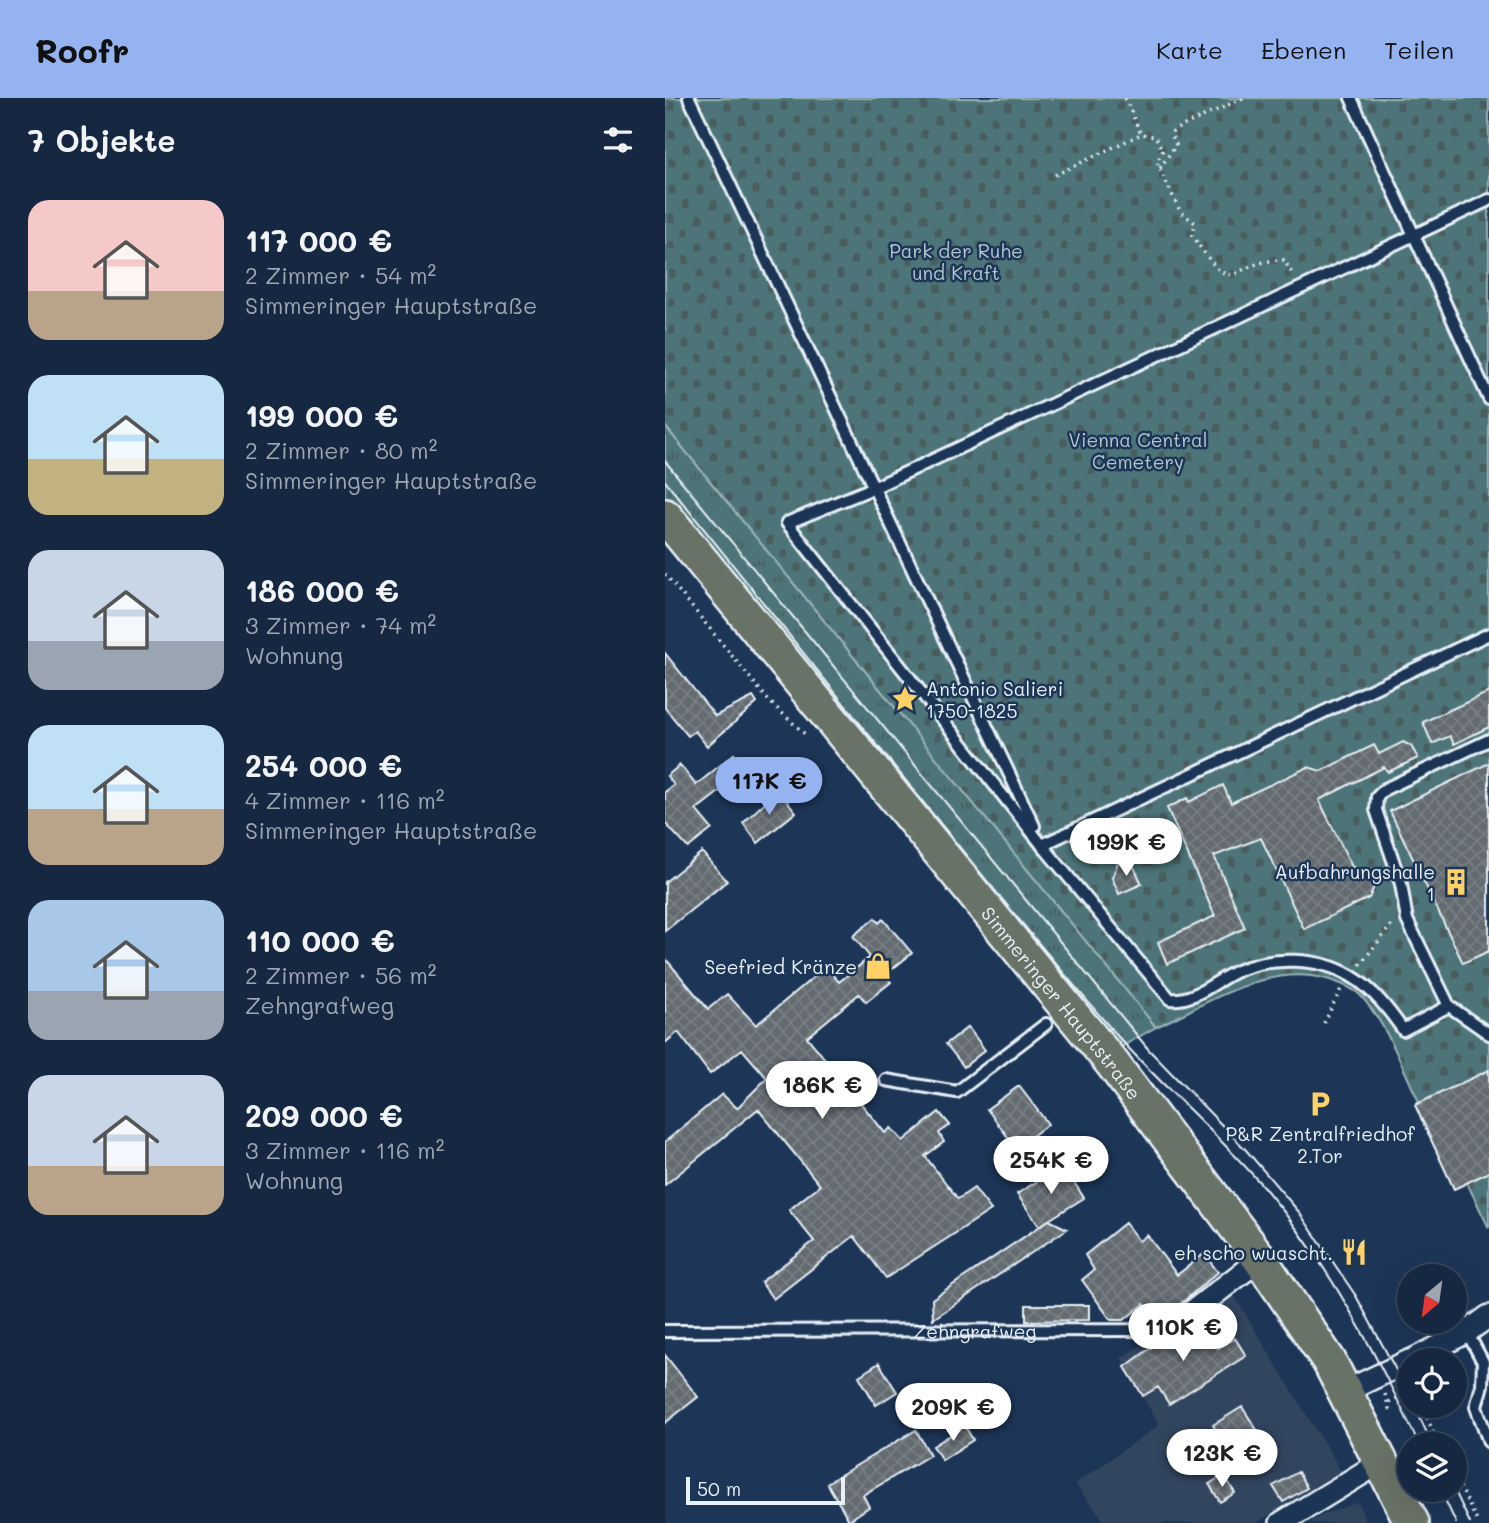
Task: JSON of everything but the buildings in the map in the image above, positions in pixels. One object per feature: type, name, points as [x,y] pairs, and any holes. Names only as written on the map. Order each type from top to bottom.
[{"type":"main road","name":"Simmeringer Hauptstraße","points":[[665,516],[1112,1063],[1260,1259],[1313,1335],[1346,1391],[1412,1523]]},
{"type":"street","name":"Zehngrafweg","points":[[1180,1321],[1260,1259]]},
{"type":"street","points":[[1467,1332],[1489,1316]]},
{"type":"street","points":[[1434,1348],[1463,1334]]},
{"type":"street","points":[[1346,1391],[1397,1366]]},
{"type":"street","points":[[1281,1523],[1381,1462]]},
{"type":"lane","points":[[689,98],[1042,845]]},
{"type":"lane","points":[[1351,98],[1489,399]]},
{"type":"lane","points":[[1449,1006],[1403,1030],[1383,1002],[1352,976],[1321,963],[1280,961],[1239,970],[1183,1001],[1170,999],[1042,845],[787,523],[873,488],[1489,200]]},
{"type":"lane","points":[[1042,845],[1489,635]]},
{"type":"lane","points":[[1489,740],[1385,789],[1377,797],[1377,810],[1401,884],[1407,920],[1449,1006],[1489,1034]]},
{"type":"lane","points":[[886,1080],[957,1093],[1046,1024]]},
{"type":"lane","name":"Zehngrafweg","points":[[665,1331],[1168,1330],[1180,1321]]},
{"type":"lane","points":[[1467,1332],[1483,1362],[1482,1385],[1476,1407],[1489,1442]]},
{"type":"path","points":[[1125,98],[1141,134]]},
{"type":"path","points":[[1160,168],[1176,145],[1171,133],[1174,130],[1243,98]]},
{"type":"path","points":[[1055,175],[1141,134],[1156,136],[1163,150],[1157,163],[1180,211],[1195,223],[1192,234],[1216,270],[1226,275],[1235,274],[1273,260],[1284,260],[1299,290]]},
{"type":"path","points":[[665,574],[769,701],[809,737]]},
{"type":"path","points":[[1324,1023],[1343,985],[1391,924],[1407,920]]},
{"type":"path","points":[[1389,1402],[1397,1398]]},
{"type":"path","points":[[1467,1501],[1478,1523]]},
{"type":"shaded area","points":[[1230,1289],[1341,1471],[1256,1523],[1106,1523],[1075,1484],[1159,1425],[1121,1358]]},
{"type":"shaded area","points":[[1358,1502],[1366,1523],[1309,1523],[1323,1515]]},
{"type":"green space","name":"Vienna Central Cemetery","points":[[665,98],[1489,98],[1489,1228],[1467,1183],[1454,1189],[1415,1105],[1419,1102],[1393,1046],[1370,1006],[1352,989],[1313,976],[1290,975],[1267,979],[1221,995],[1156,1027],[665,426]]},
{"type":"green space","points":[[665,426],[1156,1027],[1116,1050],[665,498]]},
{"type":"tram line","points":[[665,461],[1149,1050],[1246,1150],[1299,1212],[1356,1296],[1397,1372]]},
{"type":"tram line","points":[[665,481],[943,827],[1113,1031],[1249,1170],[1290,1220],[1351,1312],[1413,1432]]},
{"type":"tram line","points":[[1420,1418],[1426,1432]]},
{"type":"tram line","points":[[1446,1502],[1456,1523]]},
{"type":"tram line","points":[[1460,1502],[1470,1523]]},
{"type":"place","name":"Antonio Salieri 1750-1825","points":[[905,699]]},
{"type":"place","name":"Aufbahrungshalle 1","points":[[1456,882]]},
{"type":"place","name":"Seefried Kränze","points":[[878,966]]},
{"type":"place","name":"P&R Zentralfriedhof 2.Tor","points":[[1320,1104]]},
{"type":"place","name":"eh scho wuascht.","points":[[1354,1252]]},
{"type":"park label","name":"Park der Ruhe und Kraft","points":[[956,261]]}]
